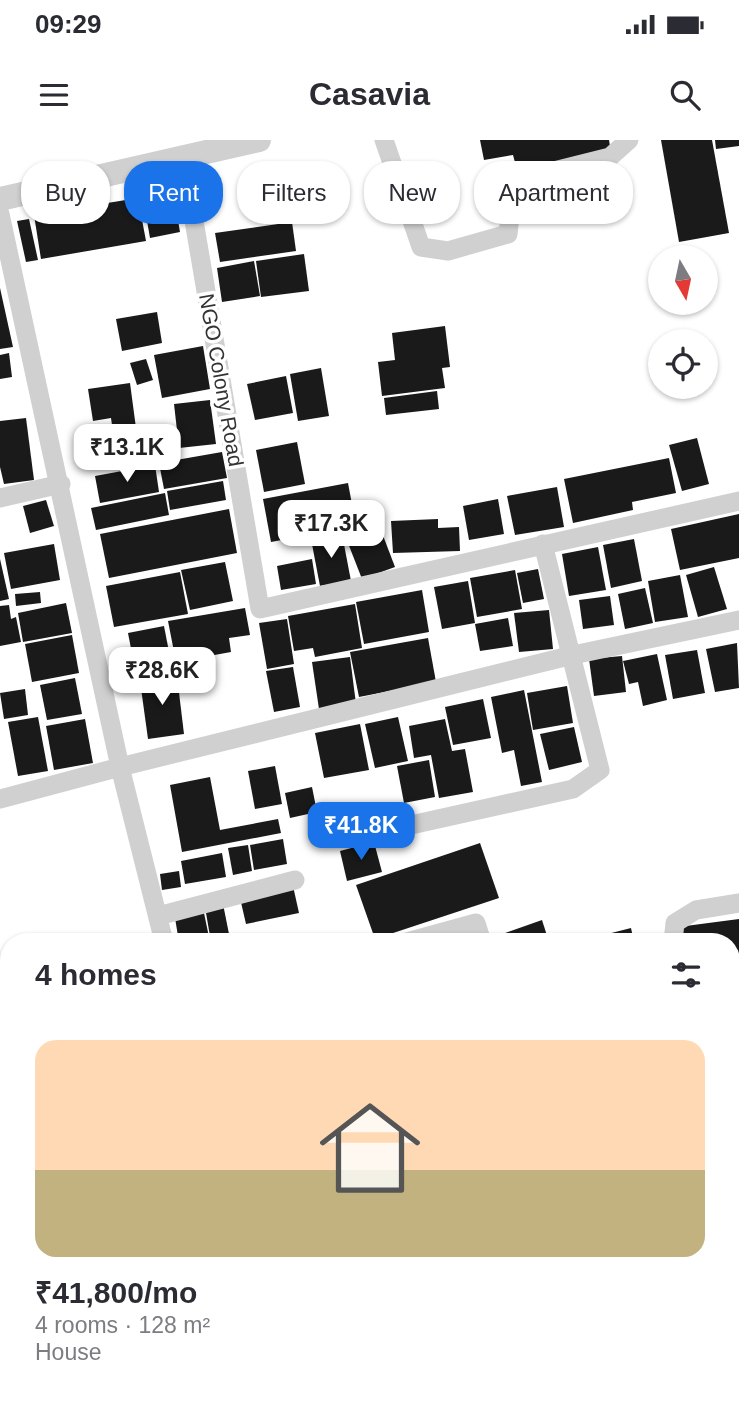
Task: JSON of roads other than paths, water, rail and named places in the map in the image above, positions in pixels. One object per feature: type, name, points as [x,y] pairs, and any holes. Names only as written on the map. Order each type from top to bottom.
[{"type":"street","points":[[0,199],[259,140]]},
{"type":"street","points":[[384,140],[421,247],[447,251],[508,234],[514,181],[610,157],[629,140]]},
{"type":"street","name":"NGO Colony Road","points":[[183,156],[260,609],[543,544]]},
{"type":"street","points":[[0,214],[61,484],[120,767],[162,933]]},
{"type":"street","points":[[0,498],[61,484]]},
{"type":"street","points":[[366,835],[573,789],[600,770],[543,544],[739,501]]},
{"type":"street","points":[[0,799],[573,655],[739,620]]},
{"type":"street","points":[[158,916],[295,880]]},
{"type":"street","points":[[674,933],[675,923],[696,910],[739,903]]},
{"type":"street","points":[[439,933],[475,923],[479,933]]}]
